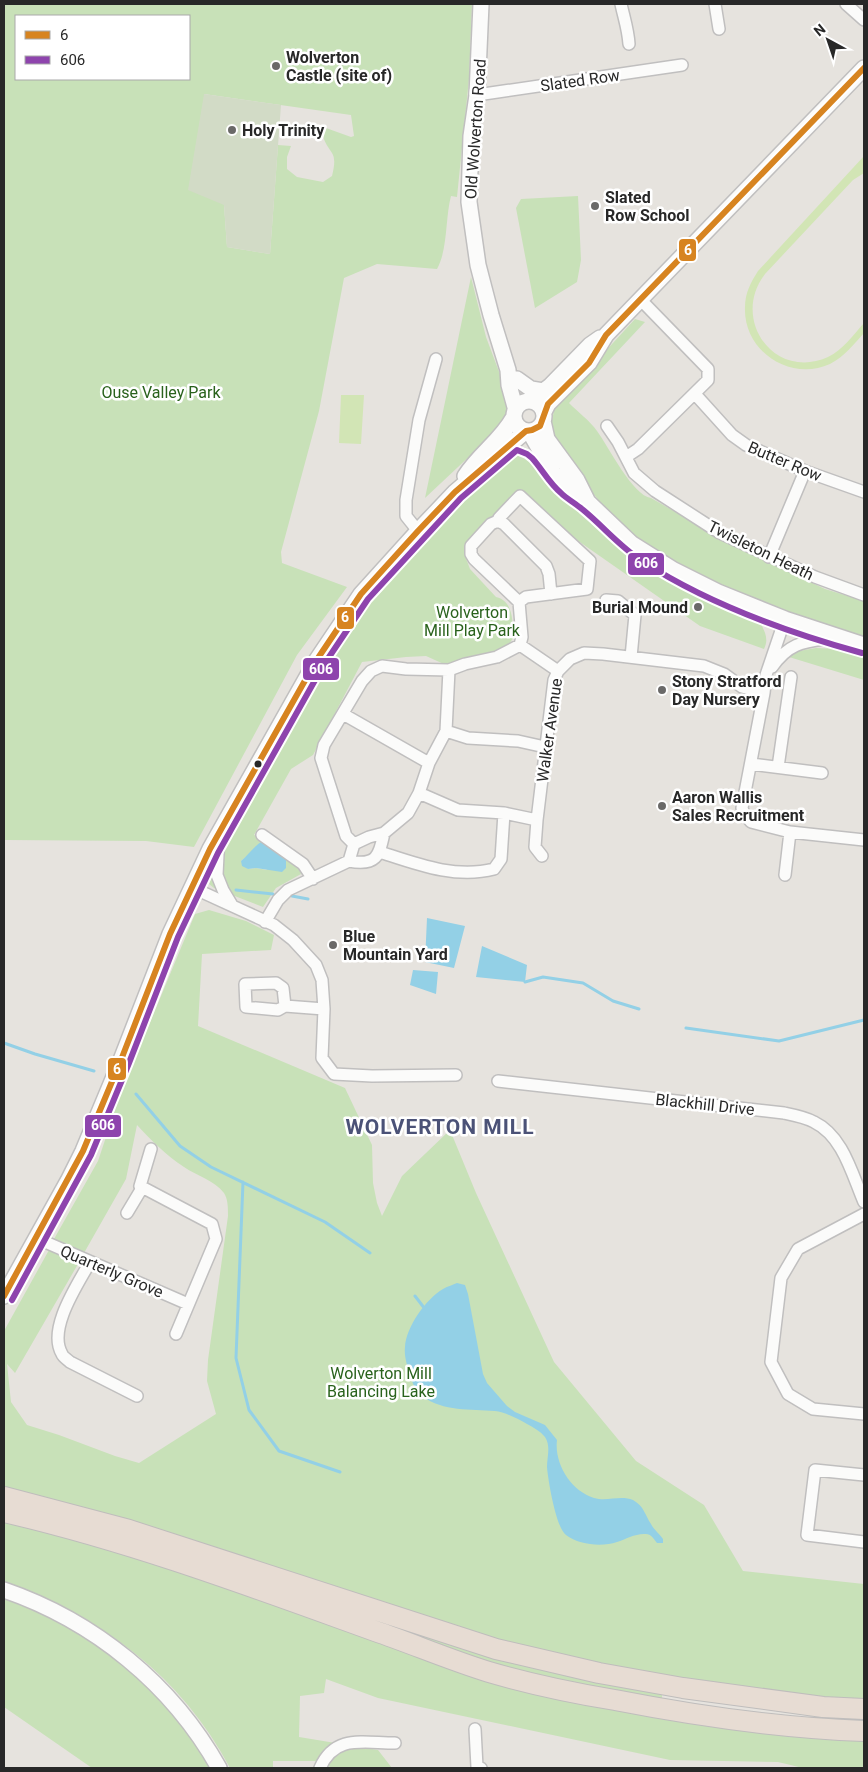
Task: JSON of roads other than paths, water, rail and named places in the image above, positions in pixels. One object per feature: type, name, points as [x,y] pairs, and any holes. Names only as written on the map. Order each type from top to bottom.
[{"type":"highway","points":[[4,1497],[129,1530],[496,1649],[599,1673],[683,1688],[823,1707],[864,1709]]},
{"type":"highway","points":[[4,1512],[116,1542],[231,1580],[490,1672],[582,1694],[673,1711],[822,1730],[864,1732]]},
{"type":"street","name":"Old Wolverton Road","points":[[481,4],[478,95],[471,136],[469,202],[478,265],[491,316],[512,374],[509,385],[526,403]]},
{"type":"street","points":[[621,4],[623,15],[628,25],[629,44]]},
{"type":"street","points":[[715,4],[720,29]]},
{"type":"street","points":[[846,4],[864,20]]},
{"type":"street","name":"Slated Row","points":[[478,95],[682,65]]},
{"type":"street","points":[[4,1296],[83,1151],[170,934],[191,887],[219,832],[316,661],[338,626],[361,594],[455,492],[523,434],[538,428],[548,404],[589,363],[606,335],[864,68]]},
{"type":"street","points":[[626,457],[638,449],[708,380],[708,369],[640,299]]},
{"type":"street","points":[[455,492],[470,469],[506,430],[526,403],[590,345],[606,335]]},
{"type":"street","points":[[418,532],[406,516],[406,500],[419,420],[436,359]]},
{"type":"street","points":[[512,374],[531,390],[517,426],[544,456],[553,473],[567,487],[587,501],[632,543],[674,570],[718,592],[837,638],[864,645]]},
{"type":"street","name":"Butter Row","points":[[695,394],[732,435],[746,445],[805,471],[864,492]]},
{"type":"street","points":[[526,403],[539,404],[547,439],[577,480],[587,501]]},
{"type":"street","name":"Twisleton Heath","points":[[607,426],[634,473],[655,492],[720,533],[814,577],[864,595]]},
{"type":"street","points":[[769,556],[805,471]]},
{"type":"street","points":[[354,844],[346,836],[321,758],[324,745],[362,681],[371,671],[382,666],[406,669],[449,670],[465,664],[497,658],[520,645],[522,637],[519,602],[474,559],[471,554],[471,546],[492,524],[498,521],[520,496],[590,561],[587,589],[526,598],[519,602]]},
{"type":"street","points":[[498,521],[504,524],[546,566],[549,574],[551,594]]},
{"type":"street","points":[[606,600],[618,601],[635,615],[630,657]]},
{"type":"street","points":[[785,619],[766,675],[742,808],[744,814],[752,822],[790,832],[864,840]]},
{"type":"street","points":[[766,675],[781,655],[798,643],[837,638]]},
{"type":"street","points":[[520,645],[558,671]]},
{"type":"street","name":"Walker Avenue","points":[[542,856],[535,847],[554,680],[558,671],[570,659],[584,653],[704,666],[724,674],[742,687],[764,693]]},
{"type":"street","points":[[349,861],[354,844],[384,833],[408,813],[419,793],[429,764],[446,731],[449,670]]},
{"type":"street","points":[[778,767],[791,677]]},
{"type":"street","points":[[343,714],[429,764]]},
{"type":"street","points":[[446,731],[468,738],[518,741],[545,747]]},
{"type":"street","points":[[751,764],[822,773]]},
{"type":"street","points":[[419,793],[458,810],[504,813],[537,820]]},
{"type":"street","points":[[380,852],[432,869],[477,874],[494,869],[500,859],[504,813]]},
{"type":"street","points":[[219,832],[217,875],[232,905]]},
{"type":"street","points":[[786,875],[790,832]]},
{"type":"street","points":[[266,922],[278,900],[288,890],[349,861],[361,863],[373,860],[380,852],[384,833]]},
{"type":"street","points":[[262,835],[303,864],[313,878]]},
{"type":"street","points":[[191,887],[274,925],[293,940],[316,965],[322,980],[324,1009],[322,1058],[334,1074],[372,1076],[456,1075]]},
{"type":"street","points":[[285,1006],[324,1009]]},
{"type":"street","name":"Blackhill Drive","points":[[498,1081],[784,1112],[802,1117],[826,1130],[838,1143],[864,1202]]},
{"type":"street","points":[[127,1214],[142,1188],[140,1186],[151,1150]]},
{"type":"street","points":[[142,1188],[212,1224],[216,1239],[176,1334]]},
{"type":"street","points":[[864,1214],[798,1250],[781,1278],[771,1362],[788,1394],[813,1409],[864,1414]]},
{"type":"street","name":"Quarterly Grove","points":[[36,1238],[188,1304]]},
{"type":"street","points":[[90,1262],[60,1318],[58,1339],[62,1354],[70,1362],[137,1396]]},
{"type":"street","points":[[864,1475],[815,1470],[807,1535],[864,1542]]},
{"type":"street","points":[[4,1590],[33,1600],[79,1626],[134,1663],[170,1698],[210,1752],[219,1768]]},
{"type":"street","points":[[475,1729],[477,1767],[481,1768]]},
{"type":"street","points":[[320,1768],[324,1758],[334,1748],[345,1743],[395,1743]]},
{"type":"water","points":[[263,841],[286,858],[286,868],[282,872],[256,868],[248,869],[242,866],[241,861]]},
{"type":"water","points":[[427,918],[465,926],[454,968],[425,962]]},
{"type":"water","points":[[482,946],[527,965],[525,982],[476,977]]},
{"type":"water","points":[[413,970],[438,972],[436,994],[410,985]]},
{"type":"water","points":[[457,1283],[465,1285],[468,1294],[483,1374],[487,1383],[507,1406],[515,1412],[545,1425],[557,1440],[558,1458],[571,1483],[594,1498],[623,1498],[637,1502],[652,1526],[663,1539],[663,1543],[657,1543],[648,1534],[635,1535],[611,1544],[584,1543],[566,1535],[559,1523],[551,1492],[547,1467],[547,1440],[539,1431],[503,1413],[439,1405],[417,1392],[405,1357],[406,1339],[413,1322],[430,1299],[443,1289]]},
{"type":"waterway","points":[[236,890],[273,894]]},
{"type":"waterway","points":[[292,896],[308,899]]},
{"type":"waterway","points":[[525,982],[543,977],[583,983],[613,1001],[639,1009]]},
{"type":"waterway","points":[[686,1028],[779,1041],[864,1020]]},
{"type":"waterway","points":[[4,1043],[94,1071]]},
{"type":"waterway","points":[[136,1094],[180,1146],[211,1167],[325,1222],[370,1253]]},
{"type":"waterway","points":[[243,1182],[236,1358],[249,1410],[279,1451],[340,1472]]},
{"type":"waterway","points":[[415,1296],[425,1309]]},
{"type":"place","name":"Wolverton Castle (site of)","points":[[276,66]]},
{"type":"place","name":"Holy Trinity","points":[[232,130]]},
{"type":"place","name":"Slated Row School","points":[[595,206]]},
{"type":"place","name":"Burial Mound","points":[[698,607]]},
{"type":"place","name":"Stony Stratford Day Nursery","points":[[662,690]]},
{"type":"place","name":"Aaron Wallis Sales Recruitment","points":[[662,806]]},
{"type":"place","name":"Blue Mountain Yard","points":[[333,945]]},
{"type":"district","name":"WOLVERTON MILL","points":[[440,1127]]},
{"type":"park label","name":"Ouse Valley Park","points":[[161,392]]},
{"type":"park label","name":"Wolverton Mill Play Park","points":[[472,621]]},
{"type":"park label","name":"Wolverton Mill Balancing Lake","points":[[381,1382]]}]
